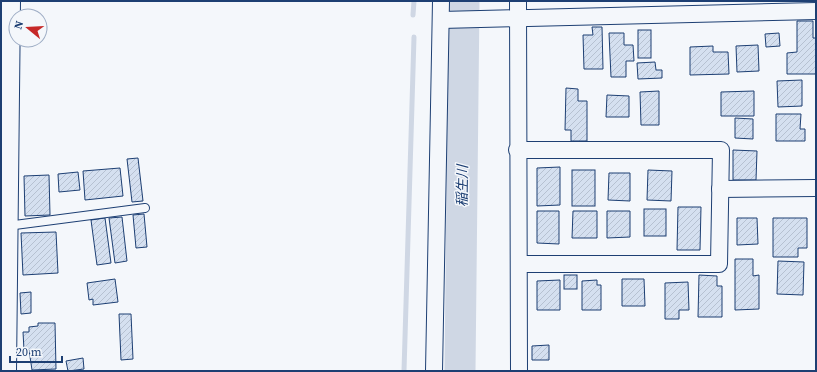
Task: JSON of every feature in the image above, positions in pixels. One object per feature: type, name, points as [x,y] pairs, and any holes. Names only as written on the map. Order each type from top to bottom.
[{"type":"street","points":[[5,371],[9,1]]},
{"type":"street","points":[[434,371],[446,19],[441,1]]},
{"type":"street","points":[[518,1],[517,150],[519,371]]},
{"type":"street","points":[[446,19],[812,8]]},
{"type":"street","points":[[517,150],[721,150],[719,264],[519,264]]},
{"type":"street","points":[[720,188],[816,188]]},
{"type":"lane","points":[[6,227],[145,208]]},
{"type":"building","points":[[797,21],[813,21],[813,38],[816,38],[816,74],[787,74],[787,53],[797,52]]},
{"type":"building","points":[[592,27],[602,27],[603,69],[584,69],[583,35],[593,35]]},
{"type":"building","points":[[638,30],[651,30],[651,58],[638,58]]},
{"type":"building","points":[[609,33],[624,33],[624,45],[633,45],[634,61],[626,61],[626,77],[611,77]]},
{"type":"building","points":[[779,33],[780,46],[766,47],[765,34]]},
{"type":"building","points":[[758,45],[759,71],[737,72],[736,46]]},
{"type":"building","points":[[713,46],[713,52],[728,52],[729,74],[690,75],[690,47]]},
{"type":"building","points":[[655,62],[656,70],[662,70],[662,78],[638,79],[637,63]]},
{"type":"building","points":[[802,80],[802,106],[778,107],[777,81]]},
{"type":"building","points":[[566,88],[578,89],[578,101],[587,101],[587,141],[571,141],[571,130],[565,130]]},
{"type":"building","points":[[659,91],[659,125],[641,125],[640,92]]},
{"type":"building","points":[[754,91],[754,116],[721,116],[721,92]]},
{"type":"building","points":[[607,95],[629,96],[629,117],[606,117]]},
{"type":"building","points":[[776,114],[801,114],[800,129],[805,129],[805,141],[776,141]]},
{"type":"building","points":[[735,118],[753,119],[753,139],[735,138]]},
{"type":"building","points":[[733,150],[757,151],[756,180],[733,180]]},
{"type":"building","points":[[138,158],[143,201],[132,202],[127,159]]},
{"type":"building","points":[[560,167],[560,205],[537,206],[537,168]]},
{"type":"building","points":[[120,168],[123,196],[85,200],[83,171]]},
{"type":"building","points":[[572,170],[595,170],[595,206],[572,206]]},
{"type":"building","points":[[648,170],[672,171],[671,201],[647,200]]},
{"type":"building","points":[[78,172],[80,190],[59,192],[58,174]]},
{"type":"building","points":[[609,173],[630,173],[630,201],[608,200]]},
{"type":"building","points":[[49,175],[50,215],[25,216],[24,176]]},
{"type":"building","points":[[678,207],[701,207],[700,250],[677,250]]},
{"type":"building","points":[[644,209],[666,209],[666,236],[644,236]]},
{"type":"building","points":[[537,211],[559,211],[559,244],[537,243]]},
{"type":"building","points":[[573,211],[597,211],[597,238],[572,238]]},
{"type":"building","points":[[607,211],[630,211],[630,237],[607,238]]},
{"type":"building","points":[[144,214],[147,247],[136,248],[133,215]]},
{"type":"building","points":[[122,217],[127,261],[115,263],[109,218]]},
{"type":"building","points":[[105,218],[111,263],[97,265],[91,220]]},
{"type":"building","points":[[737,218],[757,218],[758,244],[737,245]]},
{"type":"building","points":[[773,218],[807,218],[807,248],[798,248],[798,257],[773,257]]},
{"type":"building","points":[[56,232],[58,273],[23,275],[21,233]]},
{"type":"building","points":[[735,259],[753,259],[753,276],[759,275],[759,309],[735,310]]},
{"type":"building","points":[[778,261],[804,262],[803,295],[777,294]]},
{"type":"building","points":[[564,275],[577,275],[577,289],[564,289]]},
{"type":"building","points":[[699,275],[717,276],[717,286],[722,286],[722,317],[698,317]]},
{"type":"building","points":[[115,279],[118,302],[93,305],[93,299],[89,300],[87,283]]},
{"type":"building","points":[[622,279],[644,279],[645,306],[622,306]]},
{"type":"building","points":[[560,280],[560,310],[537,310],[537,281]]},
{"type":"building","points":[[597,280],[597,285],[601,285],[601,310],[582,310],[582,281]]},
{"type":"building","points":[[688,282],[689,310],[679,310],[679,319],[665,319],[665,283]]},
{"type":"building","points":[[31,292],[31,313],[21,314],[20,293]]},
{"type":"building","points":[[119,314],[131,314],[133,359],[121,360]]},
{"type":"building","points":[[38,323],[55,323],[56,369],[32,370],[29,350],[24,350],[23,332],[29,332],[29,327],[38,326]]},
{"type":"building","points":[[549,345],[549,360],[532,360],[532,346]]},
{"type":"building","points":[[83,358],[84,369],[68,371],[66,361]]},
{"type":"waterway","points":[[413,15],[414,1]]},
{"type":"waterway","name":"稲生川","points":[[460,371],[464,1]]},
{"type":"waterway","points":[[404,371],[414,37]]}]
